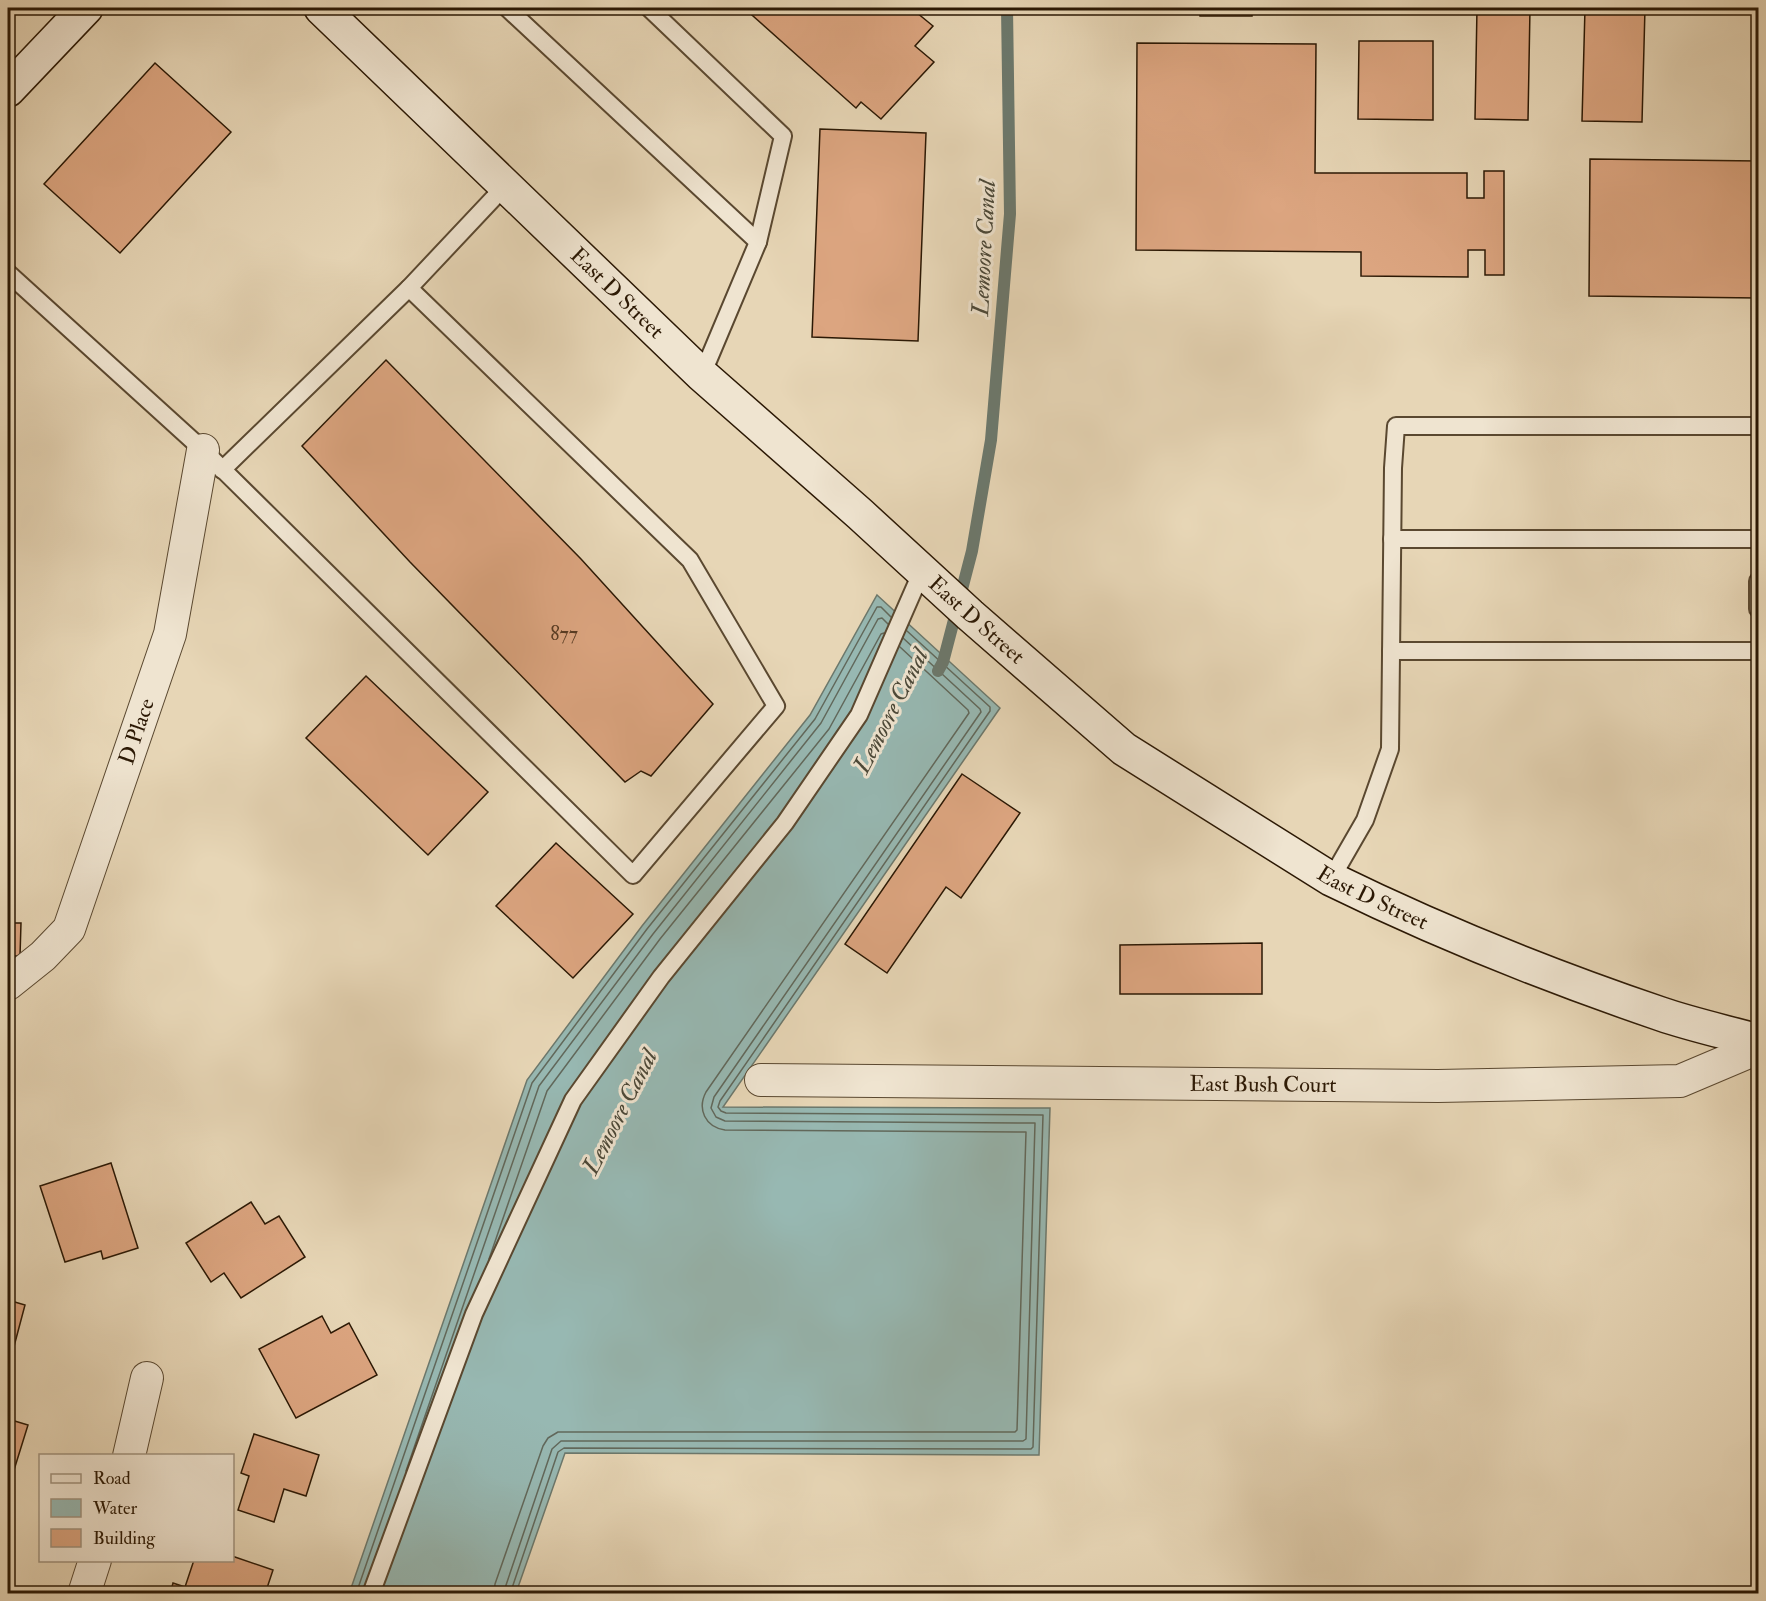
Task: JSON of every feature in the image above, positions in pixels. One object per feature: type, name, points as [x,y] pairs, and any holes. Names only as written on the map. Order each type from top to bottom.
[{"type":"main road","points":[[8,90],[86,8]]},
{"type":"main road","name":"East D Street","points":[[321,8],[702,375],[860,514],[922,572],[1124,748],[1331,879],[1496,953],[1663,1015],[1758,1041]]},
{"type":"street","name":"D Place","points":[[8,984],[43,956],[69,929],[170,634],[213,460]]},
{"type":"street","name":"East Bush Court","points":[[761,1080],[1438,1086],[1680,1081],[1758,1048]]},
{"type":"street","points":[[129,1454],[147,1378]]},
{"type":"street","points":[[84,1593],[94,1562]]},
{"type":"lane","points":[[507,8],[758,242]]},
{"type":"lane","points":[[649,8],[783,136],[758,242],[702,375]]},
{"type":"lane","points":[[213,460],[409,288],[506,186]]},
{"type":"lane","points":[[8,273],[213,460],[633,875],[776,706],[690,560],[409,288]]},
{"type":"lane","points":[[1331,879],[1365,820],[1390,748],[1392,539],[1396,426],[1758,426]]},
{"type":"lane","points":[[1392,539],[1758,539]]},
{"type":"lane","points":[[371,1593],[474,1314],[573,1100],[660,976],[784,823],[859,715],[922,572]]},
{"type":"lane","points":[[1758,581],[1758,609]]},
{"type":"lane","points":[[1391,651],[1758,651]]},
{"type":"water","points":[[877,595],[1000,708],[723,1107],[1050,1108],[1039,1455],[565,1453],[516,1593],[349,1594],[527,1080],[642,926],[810,715]]},
{"type":"building","points":[[744,8],[911,8],[933,26],[915,46],[934,62],[881,119],[861,102],[856,108]]},
{"type":"building","points":[[1200,8],[1252,8],[1252,16],[1200,16]]},
{"type":"building","points":[[1477,8],[1530,8],[1528,120],[1475,119]]},
{"type":"building","points":[[1585,8],[1645,8],[1642,122],[1582,121]]},
{"type":"building","points":[[1359,41],[1433,41],[1433,120],[1358,119]]},
{"type":"building","points":[[1137,43],[1316,44],[1315,173],[1467,173],[1467,198],[1484,198],[1484,171],[1504,171],[1504,275],[1485,275],[1485,250],[1468,250],[1468,277],[1361,276],[1361,252],[1136,250]]},
{"type":"building","points":[[155,63],[231,132],[120,253],[44,184]]},
{"type":"building","points":[[820,129],[926,133],[918,341],[812,337]]},
{"type":"building","points":[[1590,159],[1758,161],[1758,298],[1589,296]]},
{"type":"building","points":[[386,360],[581,559],[713,704],[651,776],[641,771],[625,782],[410,562],[302,446]]},
{"type":"building","points":[[366,676],[488,792],[428,855],[306,738]]},
{"type":"building","points":[[962,774],[1020,813],[961,898],[946,887],[887,973],[845,944]]},
{"type":"building","points":[[556,843],[633,914],[573,978],[496,906]]},
{"type":"building","points":[[8,923],[21,923],[20,956],[8,956]]},
{"type":"building","points":[[1262,943],[1262,994],[1120,994],[1120,945]]},
{"type":"building","points":[[111,1163],[138,1248],[103,1259],[101,1251],[65,1262],[40,1186]]},
{"type":"building","points":[[251,1202],[265,1224],[279,1216],[305,1257],[241,1298],[224,1273],[211,1282],[186,1243]]},
{"type":"building","points":[[8,1300],[25,1305],[8,1369]]},
{"type":"building","points":[[322,1316],[331,1333],[349,1323],[377,1375],[296,1418],[259,1349]]},
{"type":"building","points":[[8,1419],[28,1425],[14,1470],[8,1468]]},
{"type":"building","points":[[254,1434],[319,1455],[306,1496],[284,1489],[274,1522],[238,1510],[249,1476],[241,1473]]},
{"type":"building","points":[[234,1557],[273,1570],[265,1594],[170,1594],[173,1583],[185,1587],[193,1562],[234,1562]]},
{"type":"waterway","name":"Lemoore Canal","points":[[938,671],[943,662],[972,551],[991,440],[1010,214],[1007,8]]}]
